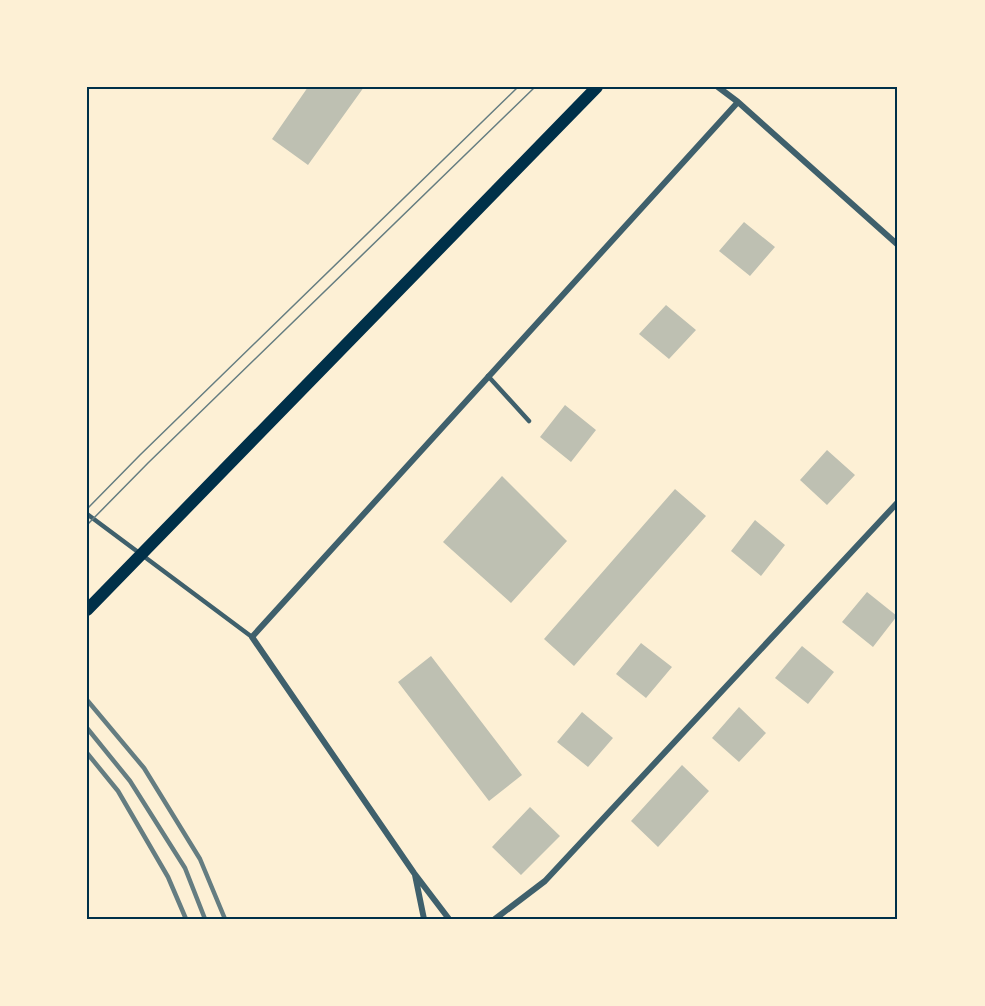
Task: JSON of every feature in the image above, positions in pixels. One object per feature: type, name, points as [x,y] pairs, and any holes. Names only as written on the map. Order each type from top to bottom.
[{"type":"main road","points":[[87,610],[597,87]]},
{"type":"street","points":[[718,87],[738,102],[898,245]]},
{"type":"street","points":[[449,919],[414,873],[252,637],[738,102]]},
{"type":"street","points":[[495,919],[545,881],[898,502]]},
{"type":"street","points":[[414,873],[424,919]]},
{"type":"lane","points":[[488,376],[529,421]]},
{"type":"lane","points":[[87,514],[252,637]]},
{"type":"building","points":[[308,87],[364,87],[308,165],[272,139]]},
{"type":"building","points":[[744,222],[775,247],[750,276],[719,251]]},
{"type":"building","points":[[666,305],[696,330],[669,359],[639,334]]},
{"type":"building","points":[[565,405],[596,430],[571,462],[540,437]]},
{"type":"building","points":[[827,450],[855,475],[827,505],[800,480]]},
{"type":"building","points":[[502,476],[567,541],[511,603],[443,542]]},
{"type":"building","points":[[675,489],[706,516],[574,666],[544,639]]},
{"type":"building","points":[[755,520],[785,545],[761,576],[731,551]]},
{"type":"building","points":[[867,592],[897,616],[873,647],[842,622]]},
{"type":"building","points":[[641,643],[672,667],[646,698],[616,674]]},
{"type":"building","points":[[802,646],[834,672],[808,704],[775,678]]},
{"type":"building","points":[[431,656],[522,775],[489,801],[398,682]]},
{"type":"building","points":[[739,707],[766,733],[739,762],[712,738]]},
{"type":"building","points":[[582,712],[613,738],[588,767],[557,742]]},
{"type":"building","points":[[682,765],[709,791],[658,847],[631,821]]},
{"type":"building","points":[[530,807],[560,836],[521,875],[492,847]]},
{"type":"tram line","points":[[87,509],[518,87]]},
{"type":"tram line","points":[[87,525],[535,87]]},
{"type":"railway","points":[[87,700],[144,768],[200,859],[225,919]]},
{"type":"railway","points":[[87,728],[130,781],[185,868],[205,919]]},
{"type":"railway","points":[[87,753],[118,791],[168,877],[186,919]]}]
